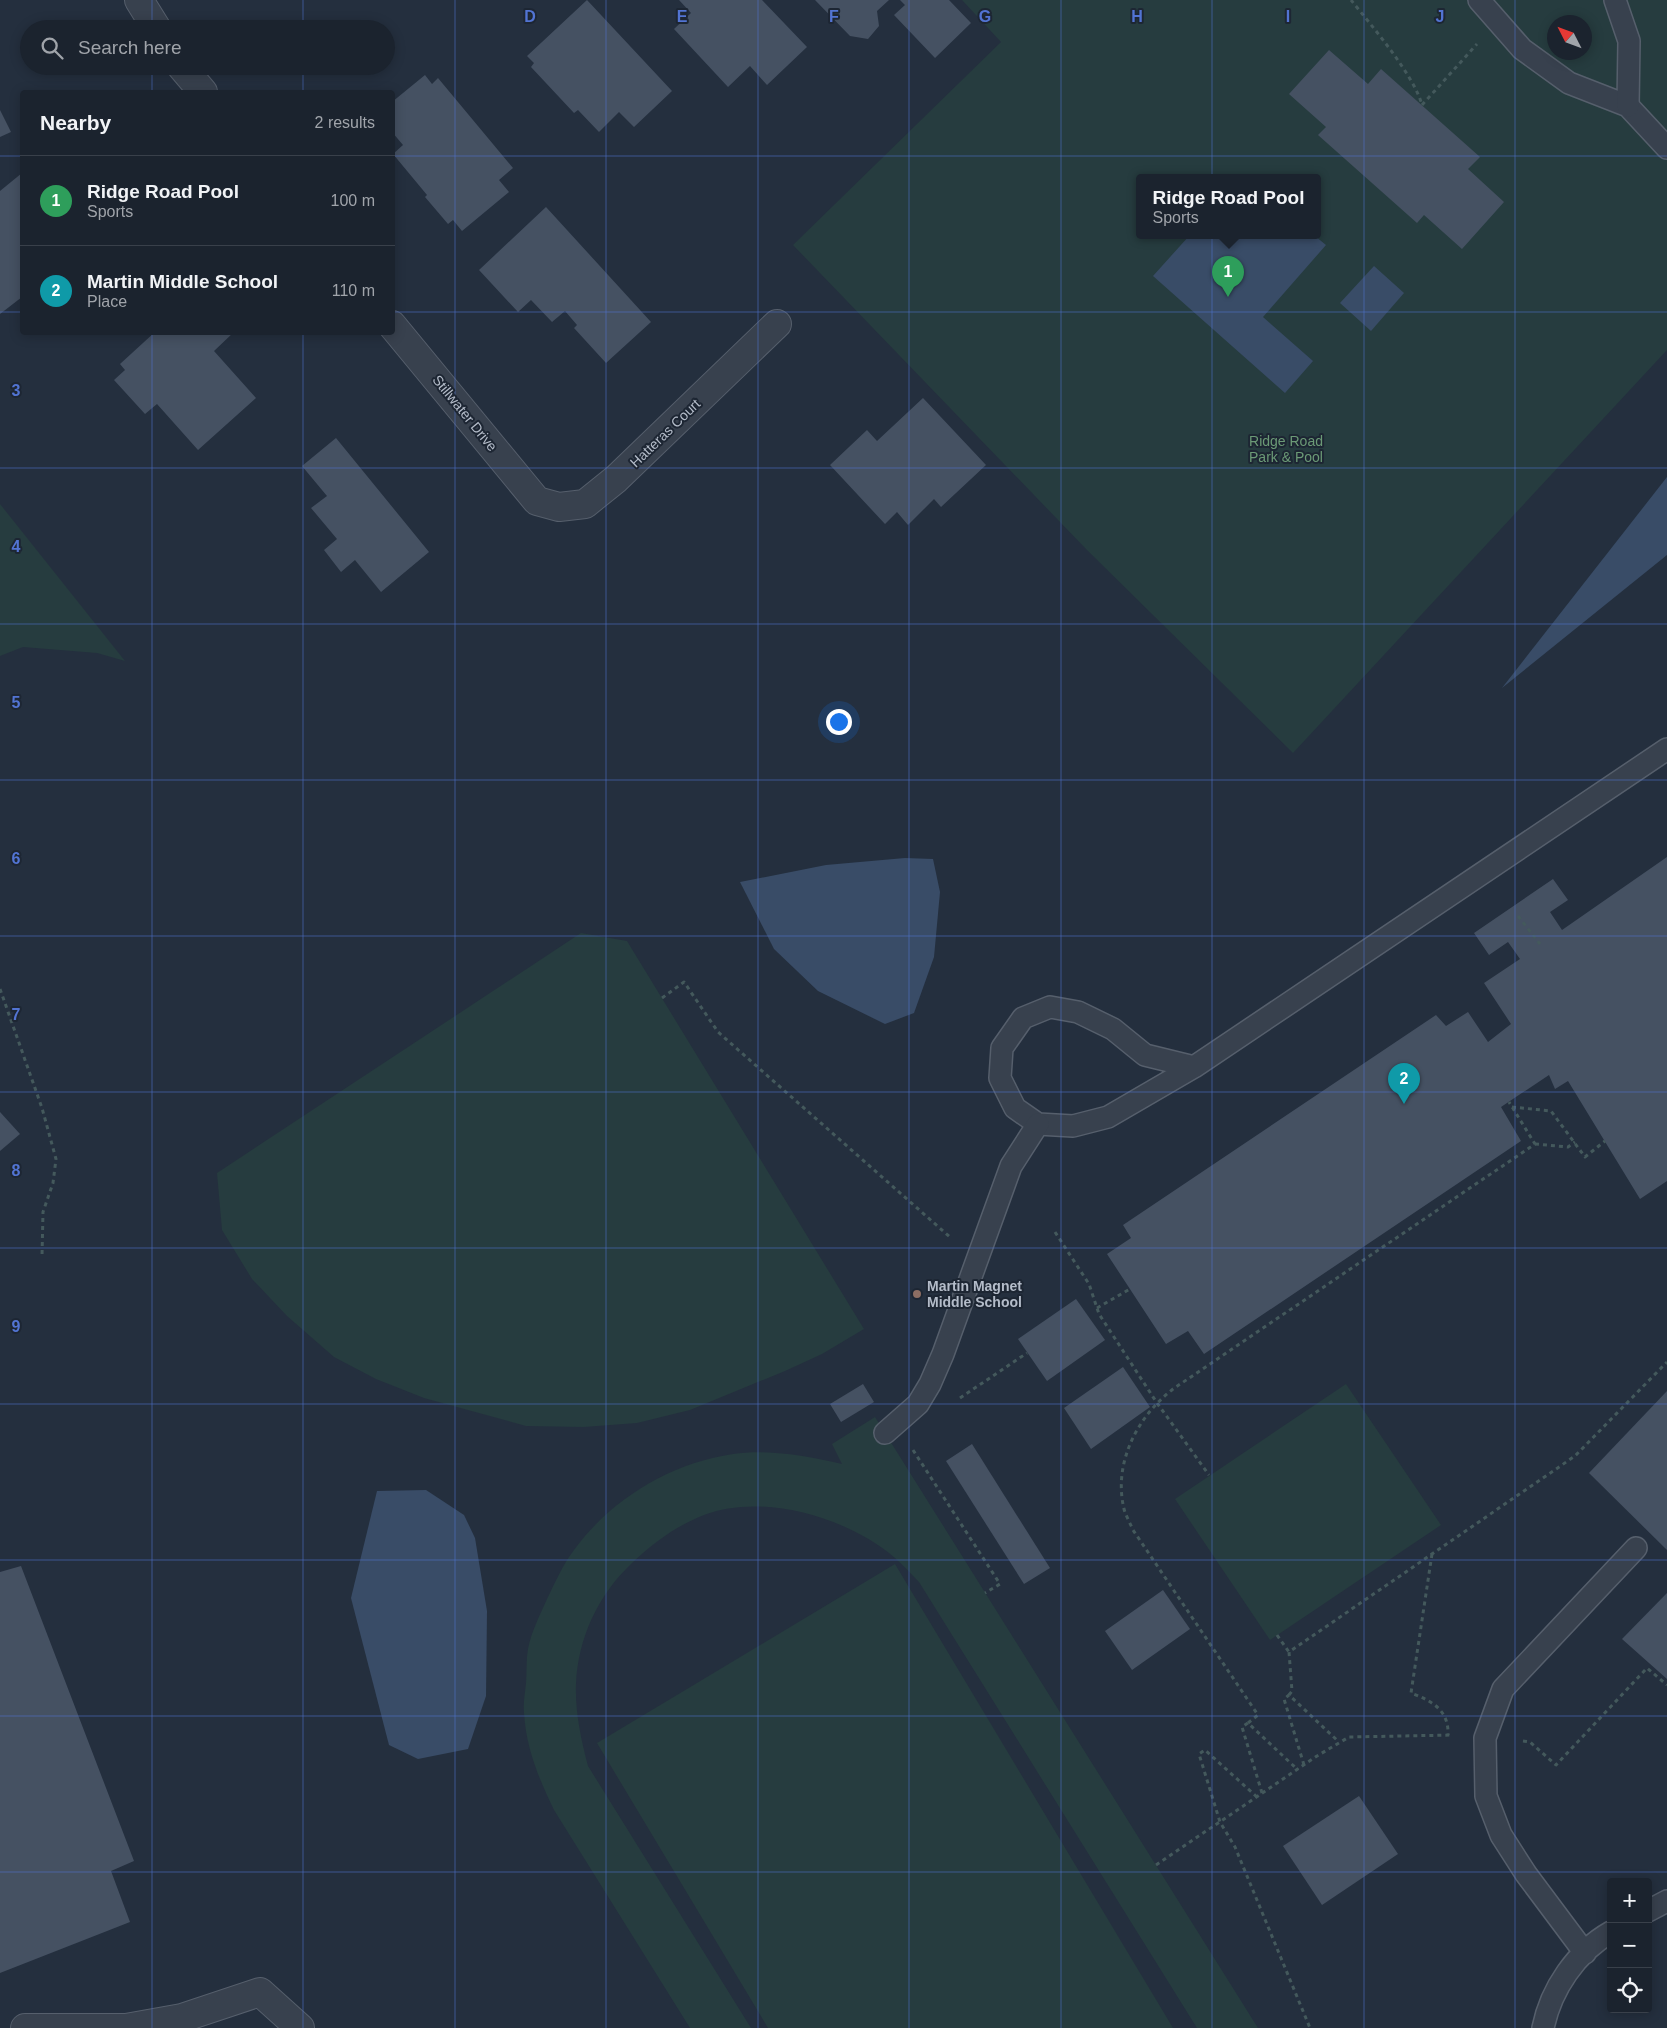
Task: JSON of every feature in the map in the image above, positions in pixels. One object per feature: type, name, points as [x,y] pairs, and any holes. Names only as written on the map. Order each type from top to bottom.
[{"type":"street","points":[[139,0],[151,20]]},
{"type":"street","points":[[189,75],[201,90]]},
{"type":"street","name":"Hatteras Court","points":[[537,501],[559,507],[585,504],[616,480],[777,324]]},
{"type":"street","name":"Stillwater Drive","points":[[395,329],[537,501]]},
{"type":"street","points":[[25,2028],[126,2028],[182,2018],[260,1992],[300,2028]]},
{"type":"lane","points":[[1479,0],[1522,49],[1569,83],[1628,106],[1667,148]]},
{"type":"lane","points":[[1615,0],[1629,41],[1628,106]]},
{"type":"lane","points":[[1194,1067],[1145,1055],[1113,1029],[1078,1012],[1050,1007],[1023,1018],[1002,1048],[1000,1078],[1015,1108],[1038,1124],[1074,1126],[1108,1117],[1194,1067],[1667,749]]},
{"type":"lane","points":[[885,1433],[918,1404],[930,1384],[943,1354],[1011,1166],[1038,1124]]},
{"type":"lane","points":[[1585,1953],[1526,1874],[1500,1835],[1486,1796],[1485,1738],[1503,1689],[1636,1548]]},
{"type":"lane","points":[[1652,1909],[1667,1901]]},
{"type":"lane","points":[[1543,2028],[1556,1988],[1568,1970],[1607,1935]]},
{"type":"path","points":[[1351,0],[1411,81],[1420,97],[1422,105],[1479,42]]},
{"type":"path","points":[[1518,916],[1540,944]]},
{"type":"path","points":[[662,998],[684,982],[718,1032],[951,1239]]},
{"type":"path","points":[[0,989],[42,1108],[56,1159],[53,1182],[43,1212],[42,1256]]},
{"type":"path","points":[[1509,1102],[1535,1144]]},
{"type":"path","points":[[1512,1107],[1551,1111],[1586,1157],[1605,1142]]},
{"type":"path","points":[[1262,1793],[1242,1727],[1258,1715],[1133,1530],[1124,1510],[1122,1492],[1124,1457],[1140,1424],[1157,1403],[1173,1389],[1535,1144],[1568,1147],[1575,1142]]},
{"type":"path","points":[[1055,1232],[1089,1284],[1099,1314],[1157,1403],[1210,1475]]},
{"type":"path","points":[[1097,1308],[1130,1289]]},
{"type":"path","points":[[956,1400],[1027,1352]]},
{"type":"path","points":[[1289,1652],[1575,1456],[1667,1362]]},
{"type":"path","points":[[908,1444],[1000,1584],[985,1593]]},
{"type":"path","points":[[1432,1554],[1411,1694],[1437,1706],[1449,1724],[1448,1735]]},
{"type":"path","points":[[1277,1635],[1289,1652],[1292,1691],[1289,1696],[1284,1698],[1304,1765]]},
{"type":"path","points":[[1523,1741],[1530,1742],[1556,1765],[1647,1668],[1667,1685]]},
{"type":"path","points":[[1289,1696],[1339,1742]]},
{"type":"path","points":[[1248,1723],[1298,1770]]},
{"type":"path","points":[[1156,1865],[1304,1765],[1349,1737],[1454,1735]]},
{"type":"path","points":[[1257,1797],[1205,1750],[1199,1754],[1220,1822],[1235,1847],[1310,2028]]},
{"type":"green space","name":"Ridge Road Park & Pool","points":[[962,0],[1667,0],[1667,350],[1293,753],[1087,550],[793,245],[1001,42]]},
{"type":"green space","points":[[0,504],[125,661],[97,653],[23,647],[0,656]]},
{"type":"green space","points":[[581,933],[627,941],[864,1329],[822,1354],[690,1410],[637,1423],[584,1427],[526,1426],[424,1398],[376,1379],[334,1357],[287,1316],[252,1279],[222,1230],[217,1173]]},
{"type":"green space","points":[[1346,1384],[1441,1525],[1270,1640],[1175,1499]]},
{"type":"green space","points":[[875,1417],[1258,2028],[1197,2028],[919,1582],[895,1558],[854,1531],[804,1513],[752,1506],[727,1509],[694,1519],[665,1536],[632,1563],[609,1589],[592,1618],[581,1650],[578,1667],[576,1694],[578,1715],[588,1766],[751,2028],[690,2028],[554,1810],[538,1775],[527,1739],[524,1709],[527,1653],[531,1636],[556,1580],[574,1550],[606,1515],[644,1486],[687,1466],[733,1454],[774,1453],[802,1456],[842,1464],[832,1444]]},
{"type":"green space","points":[[895,1564],[1173,2028],[768,2028],[597,1743]]},
{"type":"water","points":[[1186,239],[1319,239],[1326,245],[1263,317],[1313,361],[1285,393],[1153,276]]},
{"type":"water","points":[[1374,266],[1404,293],[1371,331],[1340,303]]},
{"type":"water","points":[[1667,477],[1667,555],[1502,688]]},
{"type":"water","points":[[905,858],[933,859],[940,892],[934,957],[914,1013],[885,1024],[818,991],[774,949],[740,882],[826,865]]},
{"type":"water","points":[[426,1490],[464,1515],[475,1538],[487,1611],[486,1696],[468,1749],[418,1759],[389,1745],[351,1598],[377,1491]]},
{"type":"building","points":[[587,0],[672,91],[634,127],[619,112],[599,132],[578,110],[574,113],[531,67],[534,63],[527,56]]},
{"type":"building","points":[[679,0],[762,0],[807,47],[767,85],[750,66],[728,87],[674,29],[691,13]]},
{"type":"building","points":[[815,0],[889,0],[877,11],[879,26],[868,39],[850,36]]},
{"type":"building","points":[[900,0],[949,0],[971,23],[935,58],[894,15],[905,5]]},
{"type":"building","points":[[1329,50],[1368,84],[1381,69],[1480,157],[1468,169],[1504,202],[1462,249],[1424,215],[1417,223],[1318,135],[1326,127],[1289,94]]},
{"type":"building","points":[[425,75],[432,84],[438,78],[513,168],[499,180],[509,192],[462,231],[453,220],[448,224],[395,156],[395,152],[403,145],[395,136],[395,100]]},
{"type":"building","points":[[0,110],[11,132],[0,137]]},
{"type":"building","points":[[20,175],[20,299],[0,314],[0,191]]},
{"type":"building","points":[[546,207],[651,322],[606,363],[574,328],[577,325],[565,311],[552,322],[531,300],[518,312],[479,270]]},
{"type":"building","points":[[152,335],[231,335],[214,351],[256,398],[198,450],[157,404],[145,414],[114,380],[125,370],[120,364]]},
{"type":"building","points":[[923,398],[986,465],[941,507],[934,499],[908,525],[897,512],[885,524],[830,465],[867,430],[877,441]]},
{"type":"building","points":[[336,438],[429,552],[381,592],[355,560],[341,572],[324,550],[337,539],[311,508],[327,496],[302,466]]},
{"type":"building","points":[[1667,857],[1667,1181],[1640,1199],[1568,1081],[1555,1089],[1549,1075],[1501,1107],[1521,1141],[1204,1354],[1188,1331],[1166,1344],[1107,1254],[1131,1238],[1123,1225],[1436,1015],[1446,1026],[1468,1012],[1488,1042],[1511,1024],[1484,983],[1520,959],[1508,942],[1489,955],[1474,933],[1553,879],[1568,900],[1550,912],[1562,930]]},
{"type":"building","points":[[0,1112],[20,1134],[0,1151]]},
{"type":"building","points":[[1076,1299],[1105,1340],[1047,1381],[1018,1339]]},
{"type":"building","points":[[1123,1367],[1150,1407],[1091,1449],[1064,1408]]},
{"type":"building","points":[[863,1384],[874,1402],[841,1422],[830,1404]]},
{"type":"building","points":[[1667,1391],[1667,1550],[1589,1473]]},
{"type":"building","points":[[972,1444],[1050,1568],[1024,1584],[946,1461]]},
{"type":"building","points":[[21,1566],[134,1861],[111,1871],[130,1922],[0,1973],[0,1572]]},
{"type":"building","points":[[1163,1590],[1190,1629],[1132,1670],[1105,1631]]},
{"type":"building","points":[[1667,1593],[1667,1679],[1622,1639]]},
{"type":"building","points":[[1359,1796],[1398,1854],[1322,1905],[1283,1846]]},
{"type":"place","name":"Ridge Road Pool","points":[[1228,297]]},
{"type":"place","name":"Martin Middle School","points":[[1404,1104]]},
{"type":"place","name":"Martin Magnet Middle School","points":[[917,1294]]}]
